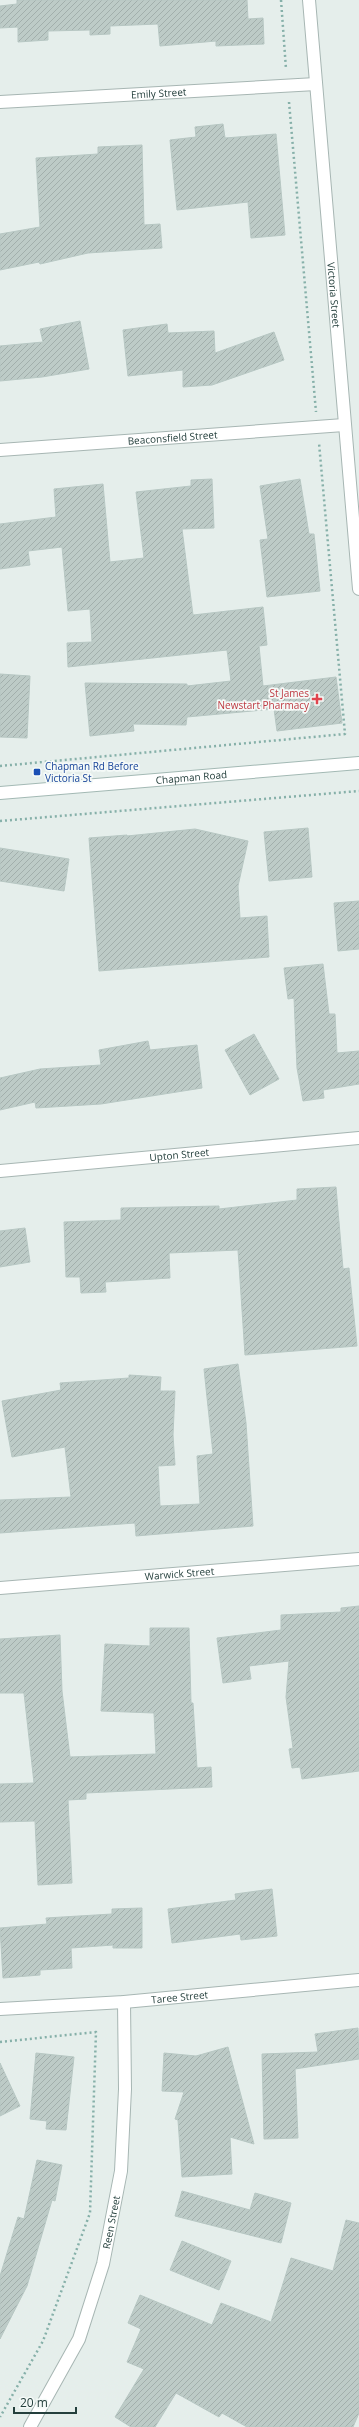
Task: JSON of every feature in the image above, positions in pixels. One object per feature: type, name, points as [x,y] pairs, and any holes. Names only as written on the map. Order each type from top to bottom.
[{"type":"street","name":"Victoria Street","points":[[309,0],[359,589]]},
{"type":"street","name":"Emily Street","points":[[0,102],[316,84]]},
{"type":"street","name":"Beaconsfield Street","points":[[0,450],[344,425]]},
{"type":"street","name":"Chapman Road","points":[[0,793],[359,763]]},
{"type":"street","name":"Upton Street","points":[[0,1171],[359,1138]]},
{"type":"street","name":"Warwick Street","points":[[0,1588],[359,1559]]},
{"type":"street","name":"Taree Street","points":[[0,2009],[124,2002],[359,1980]]},
{"type":"street","name":"Reen Street","points":[[30,2427],[79,2339],[103,2264],[122,2171],[125,2089],[124,2002]]},
{"type":"path","points":[[0,766],[345,734],[281,0]]},
{"type":"path","points":[[0,821],[359,791]]},
{"type":"path","points":[[0,2042],[96,2032],[90,2213],[43,2341],[0,2417]]},
{"type":"building","points":[[17,0],[247,0],[248,19],[263,18],[264,44],[216,46],[216,41],[160,46],[158,24],[110,26],[110,34],[90,35],[90,30],[48,31],[48,40],[18,42],[18,27],[0,28],[0,6],[17,4]]},
{"type":"building","points":[[223,124],[225,138],[276,134],[285,235],[251,238],[248,202],[177,210],[170,140],[196,137],[195,127]]},
{"type":"building","points":[[142,145],[144,225],[160,224],[162,248],[88,253],[40,264],[39,262],[0,270],[0,234],[40,227],[36,158],[98,154],[98,147]]},
{"type":"building","points":[[80,321],[89,369],[42,377],[0,381],[0,346],[43,342],[40,329]]},
{"type":"building","points":[[167,324],[168,333],[214,331],[215,353],[274,332],[284,360],[212,385],[183,387],[183,370],[128,376],[123,330]]},
{"type":"building","points":[[212,479],[214,528],[182,529],[193,615],[263,607],[267,645],[259,646],[263,686],[336,677],[342,723],[277,731],[274,709],[187,717],[186,725],[133,724],[134,731],[90,736],[85,683],[187,684],[187,686],[231,681],[227,650],[68,667],[67,643],[92,642],[90,609],[68,611],[62,547],[28,551],[30,565],[0,569],[0,524],[56,517],[54,489],[103,484],[110,562],[144,558],[136,492],[191,486],[191,480]]},
{"type":"building","points":[[300,479],[309,534],[314,534],[320,591],[267,597],[260,540],[268,539],[260,486]]},
{"type":"building","points":[[0,674],[30,676],[27,738],[0,737]]},
{"type":"building","points":[[308,828],[312,877],[269,881],[264,832]]},
{"type":"building","points":[[195,829],[248,841],[238,886],[240,918],[267,916],[269,957],[99,971],[89,838],[127,836]]},
{"type":"building","points":[[0,848],[69,859],[64,891],[0,881]]},
{"type":"building","points":[[359,901],[359,949],[338,951],[334,903]]},
{"type":"building","points":[[323,964],[329,1014],[335,1014],[337,1053],[359,1051],[359,1084],[323,1090],[324,1098],[303,1101],[297,1068],[294,998],[288,999],[284,968]]},
{"type":"building","points":[[254,1034],[279,1079],[250,1095],[225,1050]]},
{"type":"building","points":[[148,1041],[150,1050],[197,1045],[202,1088],[101,1104],[36,1108],[35,1102],[0,1110],[0,1078],[40,1069],[101,1065],[99,1050]]},
{"type":"building","points":[[336,1187],[343,1269],[349,1268],[357,1346],[245,1355],[238,1250],[169,1253],[170,1278],[105,1282],[106,1292],[81,1293],[80,1277],[66,1277],[64,1222],[121,1220],[121,1208],[219,1206],[219,1209],[297,1200],[297,1189]]},
{"type":"building","points":[[25,1228],[30,1262],[0,1267],[0,1231]]},
{"type":"building","points":[[238,1364],[246,1423],[253,1526],[136,1536],[135,1523],[0,1533],[0,1500],[71,1497],[65,1447],[12,1457],[2,1401],[61,1390],[60,1383],[129,1378],[129,1375],[161,1377],[160,1391],[175,1391],[173,1435],[175,1465],[158,1466],[160,1506],[200,1504],[197,1456],[213,1454],[204,1369]]},
{"type":"building","points":[[359,1606],[359,1771],[302,1779],[300,1767],[292,1768],[289,1749],[293,1748],[286,1697],[289,1661],[249,1666],[251,1679],[223,1683],[217,1638],[281,1630],[281,1615],[341,1612],[341,1608]]},
{"type":"building","points":[[150,1628],[189,1628],[191,1703],[193,1703],[197,1768],[211,1767],[212,1787],[86,1793],[86,1799],[68,1800],[72,1883],[38,1885],[35,1821],[0,1822],[0,1784],[34,1783],[24,1693],[0,1693],[0,1639],[60,1635],[62,1691],[70,1757],[156,1754],[154,1713],[101,1711],[105,1644],[150,1646]]},
{"type":"building","points":[[272,1889],[277,1936],[241,1940],[240,1934],[172,1943],[168,1909],[236,1900],[235,1894]]},
{"type":"building","points":[[142,1908],[142,1948],[113,1948],[113,1945],[71,1948],[72,1968],[40,1970],[40,1975],[3,1978],[0,1928],[47,1924],[46,1918],[112,1914],[112,1909]]},
{"type":"building","points":[[358,2028],[359,2059],[295,2069],[298,2138],[264,2139],[262,2054],[318,2052],[315,2034]]},
{"type":"building","points":[[228,2047],[254,2144],[230,2137],[232,2174],[182,2177],[178,2120],[175,2119],[184,2092],[162,2091],[164,2053],[196,2056]]},
{"type":"building","points":[[36,2053],[74,2057],[66,2130],[46,2129],[47,2121],[30,2119]]},
{"type":"building","points":[[0,2063],[20,2106],[0,2116]]},
{"type":"building","points":[[37,2160],[62,2165],[55,2201],[52,2200],[27,2286],[0,2339],[0,2276],[18,2217],[24,2219]]},
{"type":"building","points":[[182,2191],[250,2210],[255,2193],[291,2203],[281,2243],[175,2216]]},
{"type":"building","points":[[346,2220],[359,2223],[359,2413],[353,2427],[247,2427],[222,2413],[219,2417],[176,2393],[155,2427],[131,2427],[115,2417],[144,2369],[127,2362],[141,2329],[128,2323],[140,2295],[212,2325],[221,2303],[271,2322],[291,2258],[333,2271]]},
{"type":"building","points":[[182,2241],[231,2261],[219,2290],[170,2270]]},
{"type":"place","name":"St James Newstart Pharmacy","points":[[317,699]]},
{"type":"place","name":"Chapman Rd Before Victoria St","points":[[37,772]]}]
